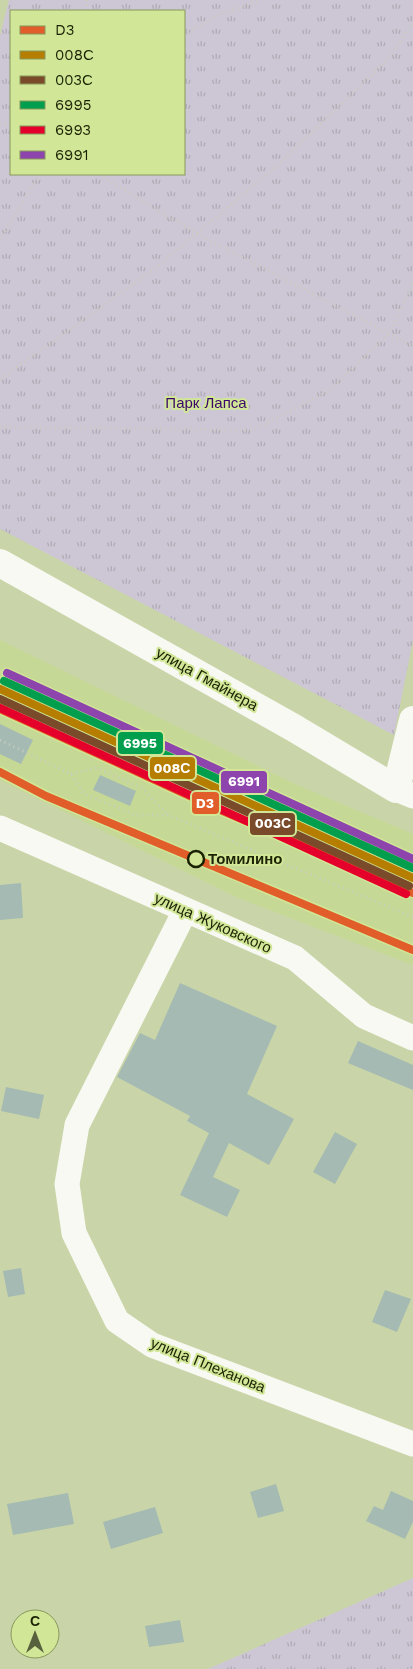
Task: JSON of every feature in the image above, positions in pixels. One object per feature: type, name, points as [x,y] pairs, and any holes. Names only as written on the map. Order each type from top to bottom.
[{"type":"street","name":"улица Гмайнера","points":[[0,563],[294,728],[404,793]]},
{"type":"street","points":[[404,793],[413,720]]},
{"type":"street","name":"улица Жуковского","points":[[0,828],[295,958],[364,1016],[413,1038]]},
{"type":"street","name":"улица Плеханова","points":[[185,911],[77,1125],[67,1184],[74,1233],[118,1322],[152,1345],[413,1444]]},
{"type":"path","points":[[185,34],[215,17],[258,0]]},
{"type":"path","points":[[0,379],[152,271],[279,164],[388,59],[413,22]]},
{"type":"path","points":[[0,240],[39,175]]},
{"type":"path","points":[[101,175],[196,234],[413,346]]},
{"type":"path","points":[[0,427],[253,430],[329,391],[389,333],[413,284]]},
{"type":"path","points":[[0,740],[71,774],[84,794],[135,815],[168,815],[413,917]]},
{"type":"path","points":[[71,774],[97,768],[142,788],[168,815]]},
{"type":"shaded area","points":[[0,640],[297,785],[413,834],[413,965],[236,897],[0,780]]},
{"type":"green space","name":"Парк Лапса","points":[[9,0],[413,0],[413,640],[394,735],[0,529],[0,36]]},
{"type":"green space","points":[[413,1578],[413,1669],[208,1669]]},
{"type":"building","points":[[0,724],[33,740],[21,764],[0,754]]},
{"type":"building","points":[[100,775],[136,791],[130,806],[93,790]]},
{"type":"building","points":[[21,883],[23,918],[0,920],[0,885]]},
{"type":"building","points":[[180,983],[277,1026],[247,1094],[294,1119],[269,1165],[229,1143],[213,1177],[240,1190],[227,1217],[180,1195],[209,1133],[187,1121],[190,1116],[117,1077],[140,1033],[155,1040]]},
{"type":"building","points":[[358,1041],[413,1065],[413,1090],[348,1063]]},
{"type":"building","points":[[6,1087],[44,1095],[39,1119],[1,1111]]},
{"type":"building","points":[[335,1132],[357,1144],[335,1184],[313,1172]]},
{"type":"building","points":[[21,1268],[25,1294],[8,1297],[3,1271]]},
{"type":"building","points":[[385,1290],[411,1299],[397,1332],[372,1322]]},
{"type":"building","points":[[276,1484],[284,1511],[258,1518],[250,1492]]},
{"type":"building","points":[[391,1491],[413,1501],[413,1522],[405,1539],[366,1521],[374,1506],[383,1510]]},
{"type":"building","points":[[68,1493],[74,1524],[13,1535],[7,1504]]},
{"type":"building","points":[[155,1507],[163,1533],[111,1549],[103,1522]]},
{"type":"building","points":[[180,1620],[184,1642],[149,1647],[145,1626]]},
{"type":"transit line","name":"6991","points":[[7,673],[413,859]]},
{"type":"transit line","name":"6995","points":[[4,681],[413,868]]},
{"type":"transit line","name":"008С","points":[[0,689],[413,878]]},
{"type":"transit line","name":"003С","points":[[0,699],[409,886]]},
{"type":"transit line","name":"6993","points":[[0,708],[406,894]]},
{"type":"transit line","name":"D3","points":[[0,709],[218,809],[413,893]]},
{"type":"transit line","name":"D3","points":[[0,772],[46,796],[413,950]]},
{"type":"place","name":"Томилино","points":[[196,859]]}]
